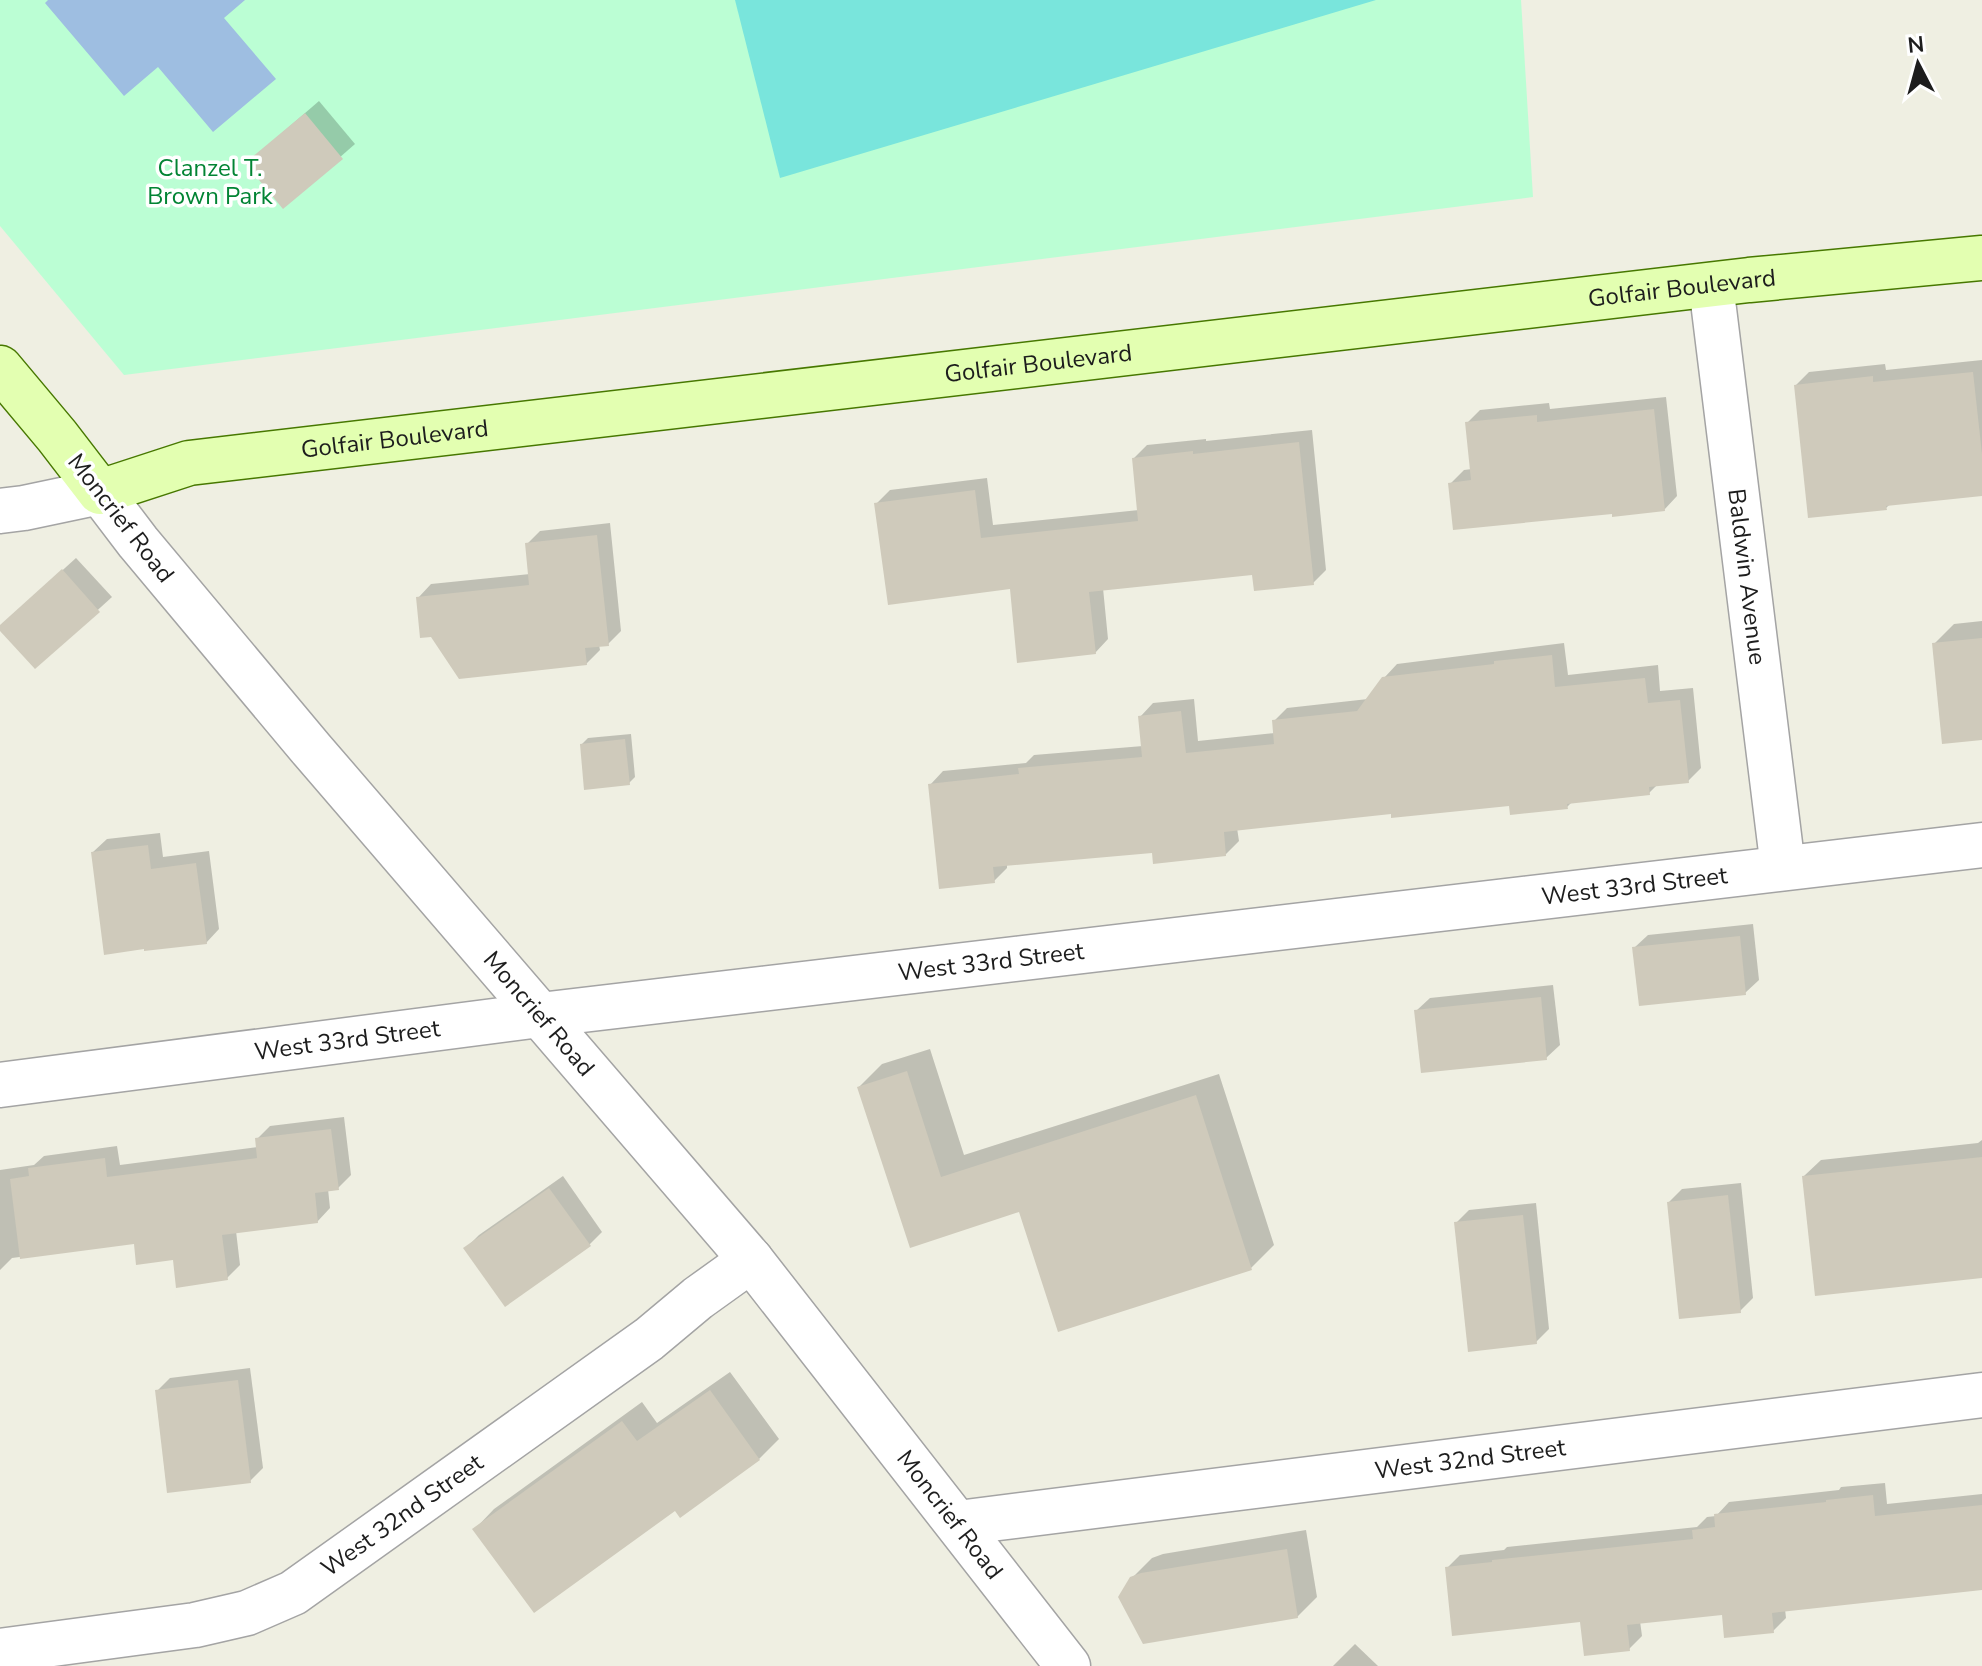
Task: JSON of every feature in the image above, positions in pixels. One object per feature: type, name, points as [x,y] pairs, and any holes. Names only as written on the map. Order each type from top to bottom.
[{"type":"main road","name":"Golfair Boulevard","points":[[100,492],[204,461],[1711,285],[1982,258]]},
{"type":"main road","name":"Moncrief Road","points":[[0,368],[100,492]]},
{"type":"street","name":"Baldwin Avenue","points":[[1711,285],[1783,868]]},
{"type":"street","points":[[0,511],[100,492]]},
{"type":"street","name":"Moncrief Road","points":[[100,492],[312,750],[751,1260],[1068,1666]]},
{"type":"street","name":"West 33rd Street","points":[[0,1085],[540,1015],[1982,845]]},
{"type":"street","name":"West 32nd Street","points":[[0,1651],[195,1625],[247,1613],[293,1593],[649,1339],[698,1298],[751,1260]]},
{"type":"street","name":"West 32nd Street","points":[[958,1523],[1982,1395]]},
{"type":"green space","name":"Clanzel T. Brown Park","points":[[0,0],[1521,0],[1533,197],[124,375],[0,226]]},
{"type":"shaded area","points":[[48,0],[245,0],[224,18],[276,79],[213,132],[158,67],[124,96],[45,3]]},
{"type":"shaded area","points":[[735,0],[1376,0],[780,178]]},
{"type":"building","points":[[305,113],[343,159],[283,209],[245,163]]},
{"type":"building","points":[[1973,372],[1982,454],[1982,496],[1808,518],[1794,385],[1873,376],[1873,382]]},
{"type":"building","points":[[1654,409],[1665,511],[1453,530],[1448,483],[1471,480],[1465,422],[1537,415],[1537,422]]},
{"type":"building","points":[[1299,442],[1314,585],[1254,591],[1252,575],[1089,592],[1096,654],[1017,663],[1010,589],[888,605],[874,503],[975,490],[981,538],[1138,521],[1132,458]]},
{"type":"building","points":[[597,535],[609,646],[585,648],[587,665],[459,679],[431,637],[420,638],[416,597],[529,585],[525,543]]},
{"type":"building","points":[[62,569],[100,612],[35,669],[0,631],[0,625]]},
{"type":"building","points":[[1982,638],[1982,740],[1942,744],[1932,643]]},
{"type":"building","points":[[1552,655],[1555,687],[1645,678],[1648,703],[1680,700],[1689,783],[1649,787],[1650,795],[1567,804],[1568,809],[1510,815],[1509,806],[1391,818],[1391,814],[1224,832],[1226,856],[1153,864],[1152,853],[993,867],[995,883],[939,889],[928,784],[1019,774],[1018,768],[1142,757],[1138,716],[1181,711],[1186,753],[1274,744],[1272,720],[1357,711],[1382,677]]},
{"type":"building","points":[[625,739],[630,785],[584,790],[580,744]]},
{"type":"building","points":[[148,845],[151,869],[196,863],[207,944],[104,955],[91,852]]},
{"type":"building","points":[[1740,936],[1746,995],[1639,1006],[1632,947]]},
{"type":"building","points":[[1541,997],[1547,1060],[1421,1073],[1414,1010]]},
{"type":"building","points":[[907,1071],[941,1177],[1196,1095],[1252,1270],[1058,1332],[1019,1212],[910,1248],[857,1087]]},
{"type":"building","points":[[331,1129],[339,1190],[315,1193],[318,1223],[222,1235],[228,1280],[176,1288],[173,1260],[136,1265],[134,1244],[20,1259],[10,1179],[29,1176],[28,1168],[105,1158],[107,1177],[257,1158],[255,1138]]},
{"type":"building","points":[[1982,1157],[1982,1278],[1815,1296],[1802,1176]]},
{"type":"building","points":[[549,1188],[591,1246],[505,1307],[463,1248]]},
{"type":"building","points":[[1728,1195],[1741,1313],[1679,1319],[1667,1202]]},
{"type":"building","points":[[1523,1215],[1537,1344],[1468,1352],[1454,1222]]},
{"type":"building","points":[[238,1380],[251,1483],[167,1493],[155,1390]]},
{"type":"building","points":[[710,1390],[760,1460],[680,1518],[675,1511],[534,1613],[472,1529],[622,1421],[637,1441]]},
{"type":"building","points":[[1873,1495],[1875,1516],[1982,1505],[1982,1590],[1772,1613],[1774,1633],[1724,1638],[1722,1615],[1627,1625],[1630,1651],[1584,1656],[1580,1622],[1452,1636],[1445,1567],[1693,1539],[1692,1530],[1715,1527],[1714,1514]]},
{"type":"building","points":[[1287,1549],[1298,1618],[1143,1644],[1118,1597],[1130,1577],[1141,1573]]}]
